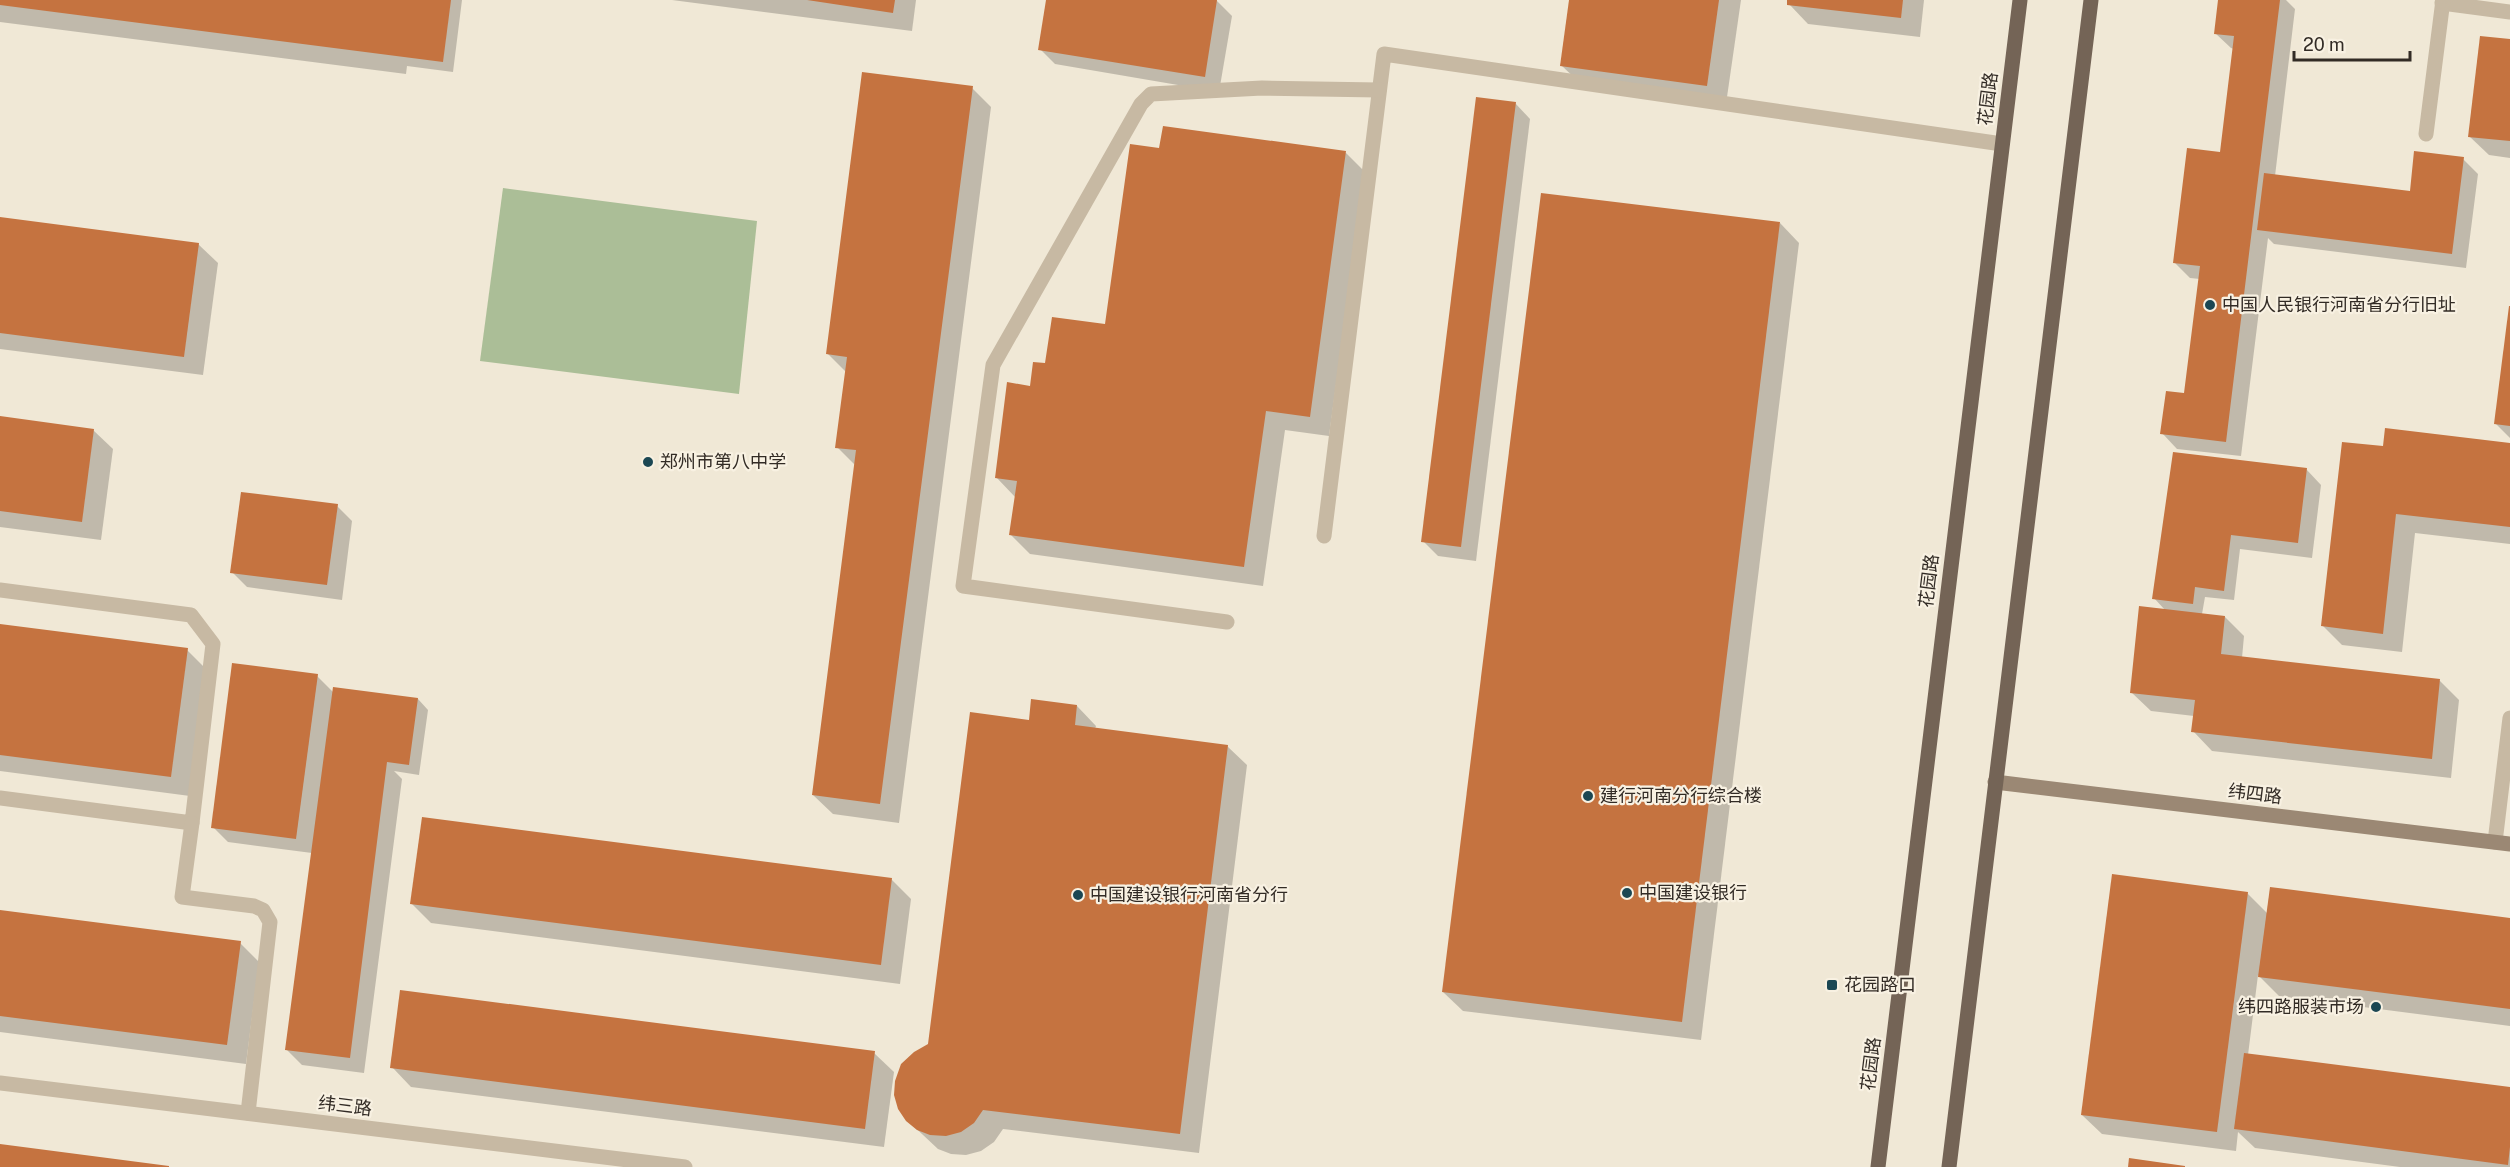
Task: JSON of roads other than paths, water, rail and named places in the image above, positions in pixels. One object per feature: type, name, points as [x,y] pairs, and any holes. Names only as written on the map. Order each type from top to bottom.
[{"type":"main road","name":"花园路","points":[[1878,1167],[2020,0]]},
{"type":"main road","points":[[1949,1167],[2091,0]]},
{"type":"street","points":[[2426,134],[2442,2],[2510,12]]},
{"type":"street","points":[[1324,536],[1384,54],[2002,144]]},
{"type":"street","points":[[1227,622],[963,586],[993,365],[1141,104],[1151,94],[1262,88],[1379,90]]},
{"type":"street","points":[[0,590],[191,615],[213,644],[182,897],[254,906],[263,910],[270,922],[248,1113]]},
{"type":"street","points":[[2502,843],[2510,718]]},
{"type":"street","name":"纬四路","points":[[1995,782],[2502,843]]},
{"type":"street","points":[[0,798],[192,823]]},
{"type":"street","name":"纬三路","points":[[0,1083],[686,1167]]},
{"type":"place","name":"中国人民银行河南省分行旧址","points":[[2210,305]]},
{"type":"place","name":"郑州市第八中学","points":[[648,462]]},
{"type":"place","name":"建行河南分行综合楼","points":[[1588,796]]},
{"type":"place","name":"中国建设银行","points":[[1627,893]]},
{"type":"place","name":"中国建设银行河南省分行","points":[[1078,895]]},
{"type":"place","name":"花园路口","points":[[1832,985]]},
{"type":"place","name":"纬四路服装市场","points":[[2376,1007]]}]
